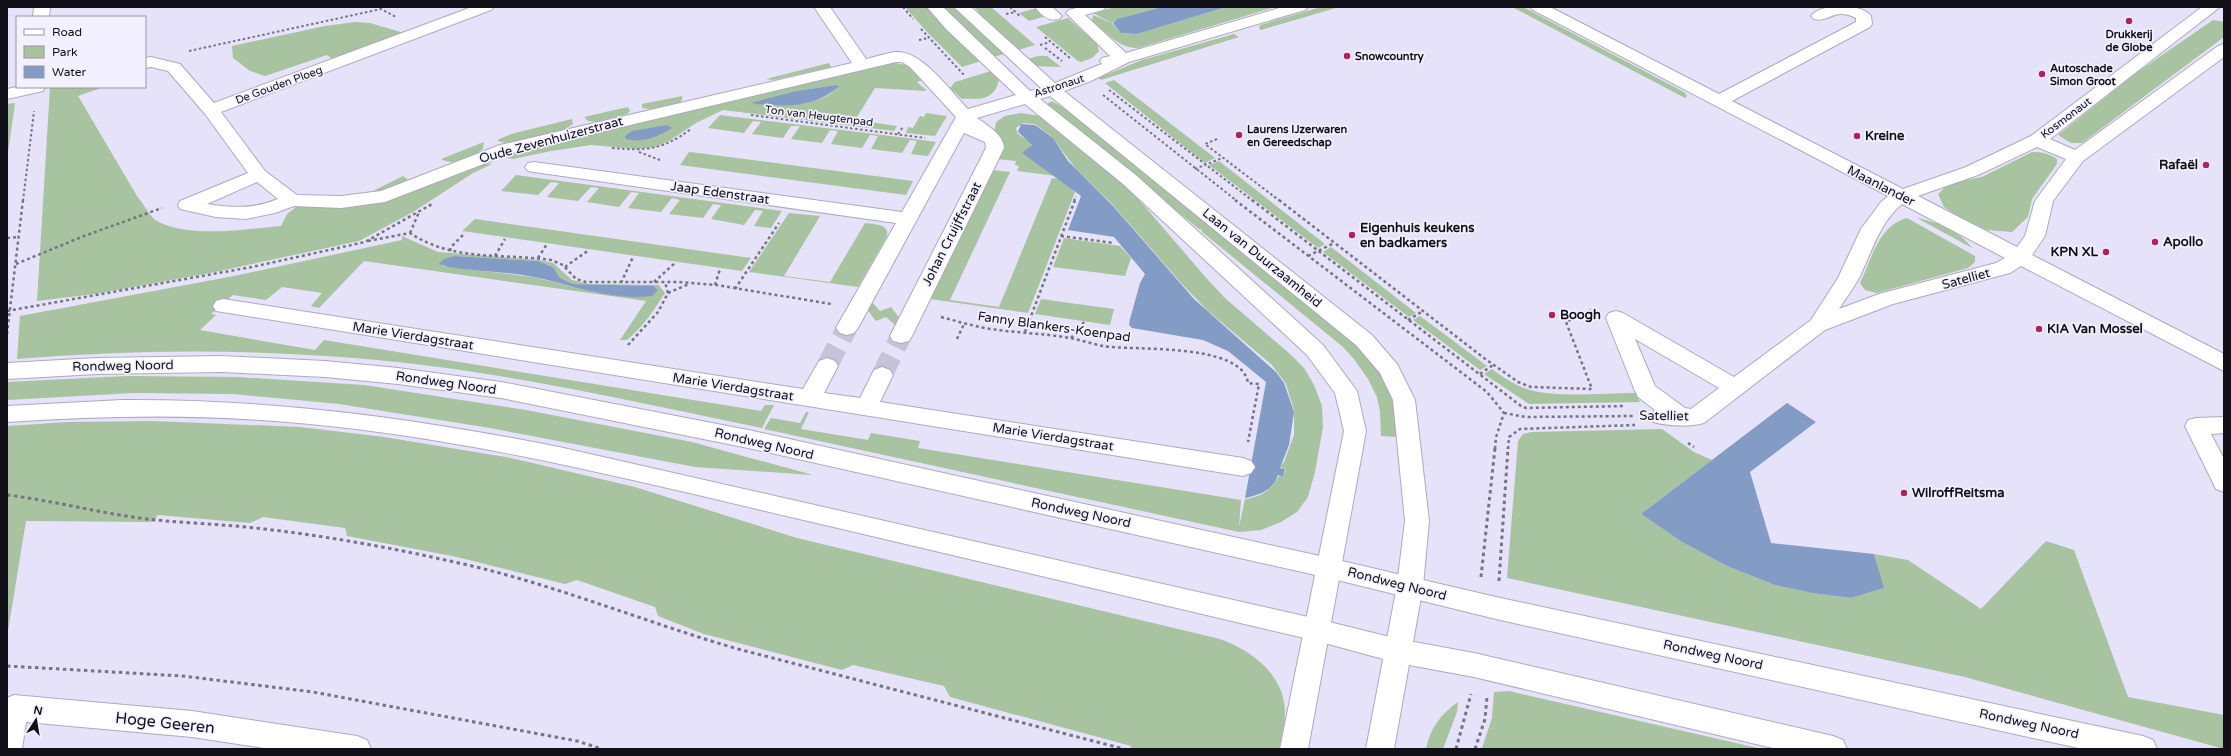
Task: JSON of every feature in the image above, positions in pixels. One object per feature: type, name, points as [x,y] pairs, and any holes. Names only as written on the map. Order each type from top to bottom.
[{"type":"street","name":"De Gouden Ploeg","points":[[211,110],[486,7]]},
{"type":"street","points":[[822,7],[861,64]]},
{"type":"street","name":"Laan van Duurzaamheid","points":[[935,7],[952,26],[1028,97],[1130,180],[1309,344],[1346,391],[1355,431],[1294,749]]},
{"type":"street","name":"Laan van Duurzaamheid","points":[[962,7],[1046,85],[1359,336],[1384,362],[1401,391],[1407,421],[1417,521],[1410,586],[1380,749]]},
{"type":"street","points":[[1098,7],[1074,13],[1123,59]]},
{"type":"street","name":"Astronaut","points":[[1028,97],[1046,85],[1081,70],[1300,7]]},
{"type":"street","name":"Maanlander","points":[[1538,7],[1718,102],[2224,363]]},
{"type":"street","points":[[1718,102],[1864,24],[1863,16],[1852,10],[1833,8],[1819,16]]},
{"type":"street","name":"Kosmonaut","points":[[1900,196],[1972,171],[2037,140],[2216,10]]},
{"type":"street","points":[[2021,257],[2035,236],[2044,201],[2077,157],[2224,49]]},
{"type":"street","name":"Oude Zevenhuizerstraat","points":[[292,200],[341,202],[386,196],[506,149],[861,64],[896,57],[911,61],[965,116]]},
{"type":"street","points":[[148,62],[174,67],[211,110],[259,175],[292,200]]},
{"type":"street","points":[[7,94],[33,88]]},
{"type":"street","points":[[852,320],[907,218],[965,116],[1028,97]]},
{"type":"street","name":"Johan Cruijffstraat","points":[[901,336],[995,148],[994,141],[965,116]]},
{"type":"street","points":[[952,138],[971,131],[986,134]]},
{"type":"street","name":"Kosmonaut","points":[[2037,140],[2077,157]]},
{"type":"street","name":"Jaap Edenstraat","points":[[534,167],[907,218]]},
{"type":"street","points":[[187,204],[259,175]]},
{"type":"street","name":"Satelliet","points":[[1818,325],[1848,279],[1871,229],[1888,206],[1900,196]]},
{"type":"street","points":[[187,204],[214,211],[237,213],[265,211],[292,200]]},
{"type":"street","name":"Satelliet","points":[[1670,416],[1696,417],[1818,325],[1886,299],[2003,268],[2021,257]]},
{"type":"street","name":"Marie Vierdagstraat","points":[[223,306],[1243,467]]},
{"type":"street","points":[[1616,318],[1735,388]]},
{"type":"street","points":[[1616,318],[1646,392],[1670,416]]},
{"type":"street","name":"Rondweg Noord","points":[[7,371],[97,366],[230,364],[340,370],[501,390],[753,440],[1410,586],[1496,608],[2143,749]]},
{"type":"street","points":[[809,399],[827,366]]},
{"type":"street","points":[[866,408],[882,375]]},
{"type":"street","points":[[7,414],[97,409],[207,408],[313,415],[425,430],[577,458],[1317,630],[1398,651],[1474,666],[1833,749]]},
{"type":"street","points":[[2224,425],[2196,426],[2224,483]]},
{"type":"street","name":"Hoge Geeren","points":[[8,749],[14,708],[192,724],[356,749]]},
{"type":"path","points":[[1010,7],[1025,21]]},
{"type":"path","points":[[148,62],[204,47],[381,9],[422,32]]},
{"type":"path","points":[[1040,33],[1081,70]]},
{"type":"path","points":[[1036,40],[1081,70],[1408,320],[1526,408],[1656,405],[1670,416]]},
{"type":"path","points":[[7,334],[34,111]]},
{"type":"path","name":"Ton van Heugtenpad","points":[[746,115],[898,134],[952,138]]},
{"type":"path","points":[[898,134],[903,127]]},
{"type":"path","points":[[1217,139],[1205,144],[1493,365],[1518,382],[1531,386],[1592,389],[1566,322],[1610,300],[1616,318]]},
{"type":"path","points":[[1195,169],[1222,157]]},
{"type":"path","points":[[1025,332],[1076,196]]},
{"type":"path","points":[[365,242],[433,203]]},
{"type":"path","points":[[735,289],[793,203]]},
{"type":"path","points":[[16,264],[155,209],[187,204]]},
{"type":"path","points":[[410,233],[419,212]]},
{"type":"path","points":[[9,311],[252,266],[410,233],[436,248],[450,251],[551,260],[565,267],[576,279],[586,282],[665,282],[715,285],[769,296],[805,299],[852,320]]},
{"type":"path","points":[[450,251],[451,247],[465,233]]},
{"type":"path","points":[[1061,236],[1114,243]]},
{"type":"path","points":[[7,238],[18,237]]},
{"type":"path","points":[[495,256],[505,238]]},
{"type":"path","points":[[1308,256],[1334,242]]},
{"type":"path","points":[[538,258],[547,244]]},
{"type":"path","points":[[565,267],[589,250]]},
{"type":"path","points":[[621,282],[633,256]]},
{"type":"path","points":[[654,282],[675,263]]},
{"type":"path","points":[[715,285],[720,269]]},
{"type":"path","points":[[665,282],[668,293]]},
{"type":"path","points":[[609,368],[621,357],[630,341],[649,324],[668,293],[690,284]]},
{"type":"path","name":"Fanny Blankers-Koenpad","points":[[914,310],[964,324],[1006,332],[1025,332],[1071,338],[1116,348],[1164,348],[1195,352],[1225,360],[1239,368],[1247,376],[1248,383],[1259,384],[1243,467]]},
{"type":"path","points":[[1408,320],[1423,311]]},
{"type":"path","points":[[1071,338],[1084,322]]},
{"type":"path","name":"Fanny Blankers-Koenpad","points":[[957,339],[964,324]]},
{"type":"path","points":[[1480,374],[1493,365]]},
{"type":"path","name":"Satelliet","points":[[1504,413],[1526,417],[1670,416]]},
{"type":"path","points":[[1496,608],[1509,437],[1520,429],[1640,425]]},
{"type":"path","points":[[1681,438],[1694,447]]},
{"type":"path","points":[[7,495],[47,500],[154,520],[246,527],[339,540],[451,561],[556,588],[686,634],[738,649],[1124,749]]},
{"type":"path","points":[[7,666],[183,676],[313,692],[578,741],[602,749]]},
{"type":"green space","points":[[905,7],[928,7],[981,61],[962,67],[927,32]]},
{"type":"green space","points":[[942,7],[955,7],[1004,54],[993,57]]},
{"type":"green space","points":[[975,7],[991,7],[1035,45],[1015,51],[983,20]]},
{"type":"green space","points":[[1115,7],[1162,7],[1117,19],[1112,23],[1093,13]]},
{"type":"green space","points":[[1226,7],[1275,7],[1138,48],[1131,48],[1119,43],[1092,21],[1093,15],[1112,23],[1121,33],[1137,34]]},
{"type":"green space","points":[[1321,7],[1336,8],[1261,30],[1259,28],[1260,25]]},
{"type":"green space","points":[[1512,7],[1523,7],[1684,92],[1687,96],[1685,98]]},
{"type":"green space","points":[[1037,8],[1046,16],[1029,21],[1019,13]]},
{"type":"green space","points":[[1068,18],[1097,44],[1099,51],[1092,58],[1081,62],[1078,61],[1036,27]]},
{"type":"green space","points":[[2213,20],[2224,22],[2224,37],[2082,143],[2071,143],[2058,135],[2136,73]]},
{"type":"green space","points":[[355,22],[370,23],[404,33],[334,60],[327,55],[265,76],[250,71],[233,58],[232,46],[325,26]]},
{"type":"green space","points":[[1234,34],[1239,37],[1101,80],[1098,78],[1142,60]]},
{"type":"green space","points":[[1038,56],[1047,56],[1061,67],[1037,66],[1025,60]]},
{"type":"green space","points":[[889,62],[907,65],[922,80],[917,82],[927,91],[875,88],[855,120],[897,126],[894,131],[723,110],[696,123],[669,141],[655,147],[636,149],[591,145],[513,159],[502,157],[504,155]],"holes":[[[836,85],[840,86],[830,94],[809,102],[787,105],[752,104],[796,91]]]},
{"type":"green space","points":[[829,63],[831,67],[773,80],[766,79]]},
{"type":"green space","points":[[991,71],[1000,79],[995,90],[984,98],[962,99],[950,88],[955,82]]},
{"type":"green space","points":[[1114,80],[1215,158],[1205,163],[1105,83]]},
{"type":"green space","points":[[50,88],[101,88],[78,96],[137,196],[151,216],[155,220],[168,226],[183,229],[216,231],[281,226],[287,214],[299,205],[389,200],[483,163],[492,164],[473,173],[413,212],[359,241],[215,272],[95,294],[37,301]]},
{"type":"green space","points":[[682,96],[682,100],[679,103],[650,109],[642,108],[642,104]]},
{"type":"green space","points":[[1052,101],[1074,114],[1351,337],[1384,376],[1394,402],[1398,437],[1381,436],[1380,412],[1377,397],[1368,379],[1354,359],[1343,347],[1201,231],[1203,230],[1199,229],[1065,120],[1047,104]]},
{"type":"green space","points":[[15,103],[7,160],[7,104]]},
{"type":"green space","points":[[628,107],[630,111],[627,114],[596,122],[588,121],[584,117]]},
{"type":"green space","points":[[926,113],[947,116],[935,136],[906,133],[908,127],[913,128],[920,116],[924,117]]},
{"type":"green space","points":[[1021,113],[1040,116],[1128,187],[1226,299],[1290,354],[1304,368],[1314,385],[1322,406],[1323,427],[1315,472],[1308,497],[1297,512],[1281,522],[1261,530],[1239,532],[764,429],[771,418],[800,423],[806,412],[809,412],[801,429],[868,440],[871,433],[920,441],[918,448],[1241,500],[1239,527],[1245,499],[1261,495],[1273,485],[1279,476],[1283,477],[1286,469],[1280,467],[1284,462],[1294,435],[1294,410],[1286,384],[1272,365],[1207,310],[1182,284],[1113,205],[1076,169],[1052,137],[1035,124],[1023,123],[1016,128],[1018,134],[1031,143],[1031,146],[1023,154],[1057,176],[1017,171],[1019,166],[1015,165],[1016,161],[997,159],[993,130],[995,129],[996,122],[1005,116]]},
{"type":"green space","points":[[720,115],[936,142],[928,156],[911,154],[917,141],[910,140],[902,153],[871,149],[878,136],[870,135],[862,148],[831,144],[838,131],[830,130],[822,143],[791,139],[800,126],[791,126],[783,138],[752,134],[761,122],[753,121],[744,133],[708,128]]},
{"type":"green space","points":[[572,119],[573,124],[565,129],[540,137],[509,143],[497,140],[511,134]]},
{"type":"green space","points":[[484,142],[483,149],[463,160],[451,162],[441,159]]},
{"type":"green space","points":[[689,152],[913,181],[906,195],[680,165]]},
{"type":"green space","points":[[2032,152],[2051,155],[2057,159],[2057,164],[2032,199],[2028,217],[2012,232],[1987,230],[1962,219],[1944,207],[1938,194],[1949,183],[1982,177]]},
{"type":"green space","points":[[1219,161],[1325,244],[1318,248],[1209,165]]},
{"type":"green space","points":[[993,170],[1010,172],[950,300],[999,307],[1052,178],[1059,179],[1075,192],[1028,313],[930,299]]},
{"type":"green space","points":[[516,175],[782,211],[771,228],[754,226],[763,211],[755,210],[744,225],[711,219],[721,205],[713,204],[703,218],[669,214],[680,200],[672,198],[661,212],[628,208],[639,193],[631,192],[619,207],[587,202],[599,188],[591,187],[578,201],[547,197],[559,183],[551,182],[538,195],[501,191]]},
{"type":"green space","points":[[403,176],[407,179],[407,182],[399,188],[365,195]]},
{"type":"green space","points":[[789,213],[820,216],[784,276],[830,282],[865,223],[877,224],[887,230],[886,238],[858,287],[749,272]]},
{"type":"green space","points":[[1907,218],[1975,256],[1975,262],[1968,268],[1877,293],[1865,290],[1860,283],[1877,244],[1889,228],[1897,222]]},
{"type":"green space","points":[[1917,218],[1932,222],[1955,232],[1972,248]]},
{"type":"green space","points":[[475,219],[751,258],[742,271],[462,231]]},
{"type":"green space","points":[[402,236],[438,252],[539,260],[553,263],[572,280],[589,284],[659,285],[665,293],[638,330],[627,340],[620,340],[646,301],[364,261],[319,308],[311,306],[322,293],[282,287],[266,300],[233,295],[211,314],[216,315],[200,330],[315,350],[324,340],[761,411],[765,405],[774,405],[762,428],[609,396],[493,375],[400,362],[345,357],[236,352],[126,353],[17,359],[20,316],[234,276],[402,240]],"holes":[[[455,256],[538,261],[553,267],[560,278],[573,284],[646,286],[569,286],[533,277],[442,266]]]},
{"type":"green space","points":[[1064,238],[1120,246],[1131,258],[1125,276],[1053,267]]},
{"type":"green space","points":[[1331,247],[1416,313],[1409,317],[1323,252]]},
{"type":"green space","points":[[1041,299],[1114,309],[1110,325],[1035,314]]},
{"type":"green space","points":[[871,301],[880,311],[891,307],[900,319],[896,326],[886,317],[876,321],[866,308]]},
{"type":"green space","points":[[1420,316],[1487,366],[1480,370],[1413,320]]},
{"type":"green space","points":[[1492,369],[1510,381],[1530,390],[1554,394],[1635,393],[1640,402],[1529,404],[1484,374]]},
{"type":"green space","points":[[127,376],[237,377],[364,385],[526,410],[692,442],[813,475],[695,467],[490,428],[339,404],[233,394],[133,393],[7,400],[7,382]]},
{"type":"green space","points":[[153,421],[300,427],[384,437],[511,458],[635,487],[797,538],[1220,639],[1244,650],[1255,658],[1274,677],[1280,688],[1284,701],[1285,715],[1280,749],[1131,749],[1131,746],[950,697],[944,686],[853,665],[842,670],[704,634],[658,616],[655,607],[577,580],[565,584],[457,557],[347,536],[345,528],[263,517],[250,523],[158,515],[153,522],[26,521],[7,637],[7,426],[67,422]]},
{"type":"green space","points":[[1662,429],[1694,452],[1712,460],[1641,514],[1682,542],[1729,567],[1775,585],[1812,593],[1851,598],[1883,588],[1874,554],[1908,560],[1981,609],[2046,541],[2074,550],[2128,697],[2224,715],[2224,749],[1965,677],[1507,578],[1518,441],[1523,434],[1532,432]]},
{"type":"green space","points":[[1509,691],[1762,749],[1482,748],[1492,718],[1494,692]]},
{"type":"green space","points":[[1458,702],[1457,712],[1443,749],[1426,749],[1430,734],[1437,722],[1446,711]]},
{"type":"water","points":[[1162,7],[1226,7],[1137,34],[1121,33],[1113,23],[1117,19]]},
{"type":"water","points":[[836,85],[840,86],[817,100],[808,103],[781,105],[751,103],[796,91]]},
{"type":"water","points":[[1021,124],[1035,125],[1053,138],[1068,161],[1114,207],[1194,299],[1276,372],[1284,383],[1294,412],[1289,445],[1280,468],[1285,469],[1283,477],[1278,475],[1273,484],[1265,491],[1245,498],[1266,382],[1228,351],[1203,340],[1132,328],[1129,325],[1140,283],[1145,274],[1114,237],[1068,230],[1081,196],[1022,153],[1032,145],[1018,132]]},
{"type":"water","points":[[667,125],[672,128],[645,140],[626,139],[625,136],[632,131]]},
{"type":"water","points":[[455,256],[538,261],[553,267],[560,278],[573,284],[653,286],[658,290],[652,296],[622,296],[592,291],[534,277],[448,267],[439,264],[444,259]]},
{"type":"water","points":[[1787,403],[1816,422],[1750,472],[1771,543],[1874,554],[1884,588],[1851,598],[1812,593],[1775,585],[1729,567],[1682,542],[1641,514]]},
{"type":"tunnel","points":[[827,366],[847,328]]},
{"type":"tunnel","points":[[882,375],[901,336]]},
{"type":"place","name":"Drukkerij de Globe","points":[[2129,21]]},
{"type":"place","name":"Snowcountry","points":[[1347,56]]},
{"type":"place","name":"Autoschade Simon Groot","points":[[2042,74]]},
{"type":"place","name":"Laurens IJzerwaren en Gereedschap","points":[[1239,135]]},
{"type":"place","name":"Kreine","points":[[1857,136]]},
{"type":"place","name":"Rafaël","points":[[2206,165]]},
{"type":"place","name":"Eigenhuis keukens en badkamers","points":[[1352,235]]},
{"type":"place","name":"Apollo","points":[[2155,242]]},
{"type":"place","name":"KPN XL","points":[[2106,252]]},
{"type":"place","name":"Boogh","points":[[1552,315]]},
{"type":"place","name":"KIA Van Mossel","points":[[2039,329]]},
{"type":"place","name":"WilroffReitsma","points":[[1904,493]]}]
